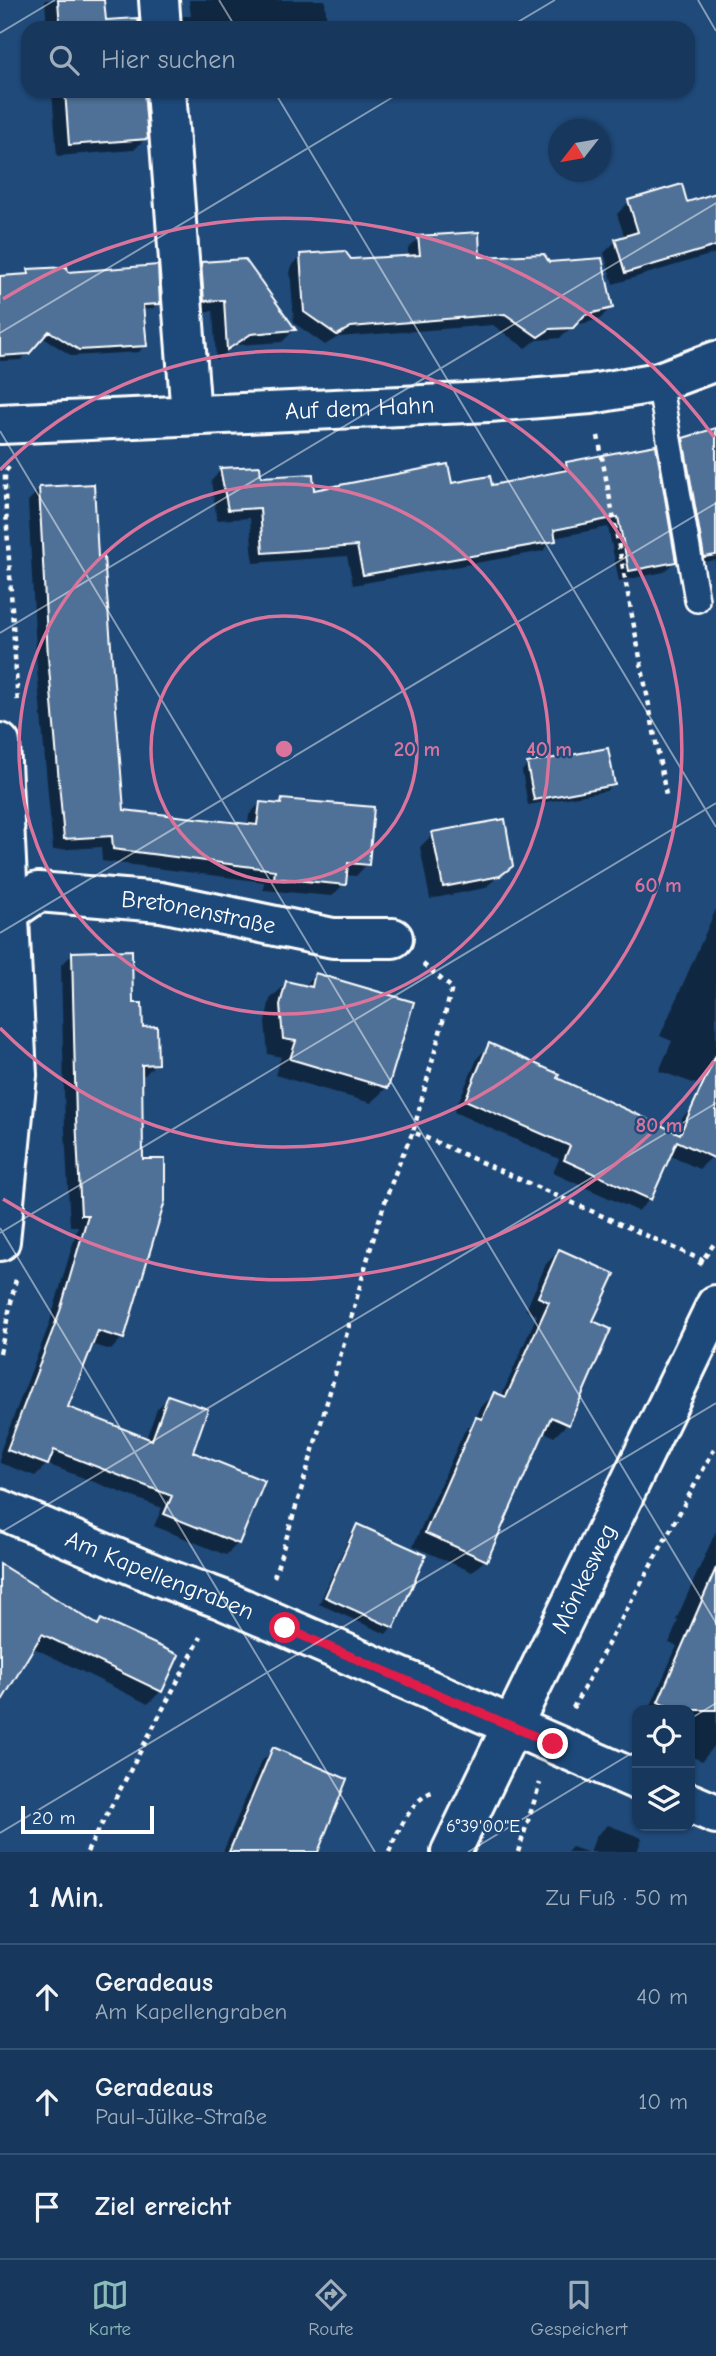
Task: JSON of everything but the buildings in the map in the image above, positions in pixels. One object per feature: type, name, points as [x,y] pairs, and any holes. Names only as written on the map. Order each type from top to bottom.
[{"type":"street","points":[[159,0],[160,21]]},
{"type":"street","points":[[167,98],[191,415]]},
{"type":"street","name":"Auf dem Hahn","points":[[0,424],[489,402],[591,394],[659,382],[716,361]]},
{"type":"street","points":[[0,1241],[17,1075],[4,915],[9,729]]},
{"type":"street","name":"Bretonenstraße","points":[[4,915],[38,892],[160,902],[333,938],[393,938]]},
{"type":"street","name":"Mönkesweg","points":[[451,1852],[716,1305]]},
{"type":"street","name":"Am Kapellengraben","points":[[0,1508],[161,1577],[221,1599],[632,1778]]},
{"type":"street","points":[[695,1804],[716,1814]]},
{"type":"lane","points":[[659,382],[697,600]]},
{"type":"path","points":[[591,394],[666,795]]},
{"type":"path","points":[[9,729],[5,472],[12,464]]},
{"type":"path","points":[[260,1617],[299,1500],[399,1161],[413,1132],[452,988],[393,938]]},
{"type":"path","points":[[413,1132],[709,1263]]},
{"type":"path","points":[[693,1273],[716,1241]]},
{"type":"path","points":[[517,1852],[553,1744],[716,1446]]},
{"type":"path","points":[[87,1852],[221,1599]]},
{"type":"route","points":[[285,1628],[553,1744]]}]
